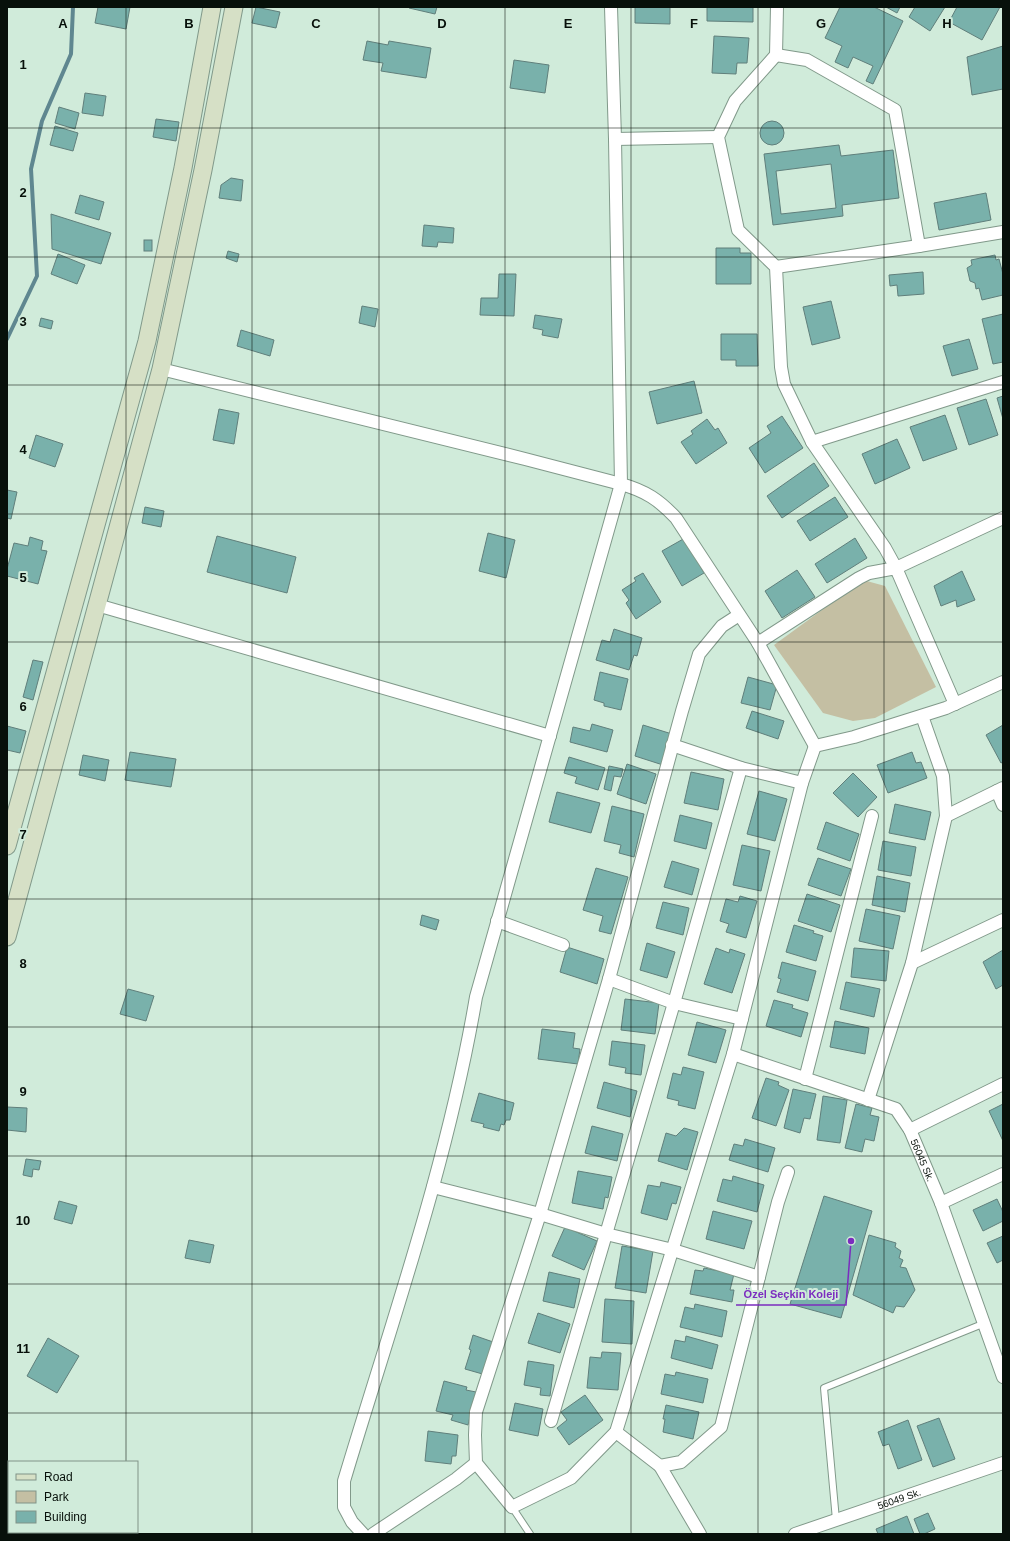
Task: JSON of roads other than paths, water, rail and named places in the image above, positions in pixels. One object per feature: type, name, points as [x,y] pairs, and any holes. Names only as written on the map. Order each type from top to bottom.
[{"type":"main road","points":[[7,846],[147,341],[183,168],[212,7]]},
{"type":"main road","points":[[7,937],[161,369],[203,170],[234,7]]},
{"type":"street","points":[[363,1534],[352,1522],[344,1507],[344,1481],[433,1187],[467,1052],[476,997],[621,484],[615,139],[611,7]]},
{"type":"street","points":[[777,7],[776,55],[735,101],[718,137],[738,230],[776,267],[781,367],[784,384],[812,442],[885,548],[896,568],[956,704]]},
{"type":"street","points":[[776,55],[807,60],[895,110],[919,246]]},
{"type":"street","points":[[615,139],[718,137]]},
{"type":"street","points":[[776,267],[1003,232]]},
{"type":"street","points":[[161,369],[525,459],[621,484],[650,494],[664,504],[676,518],[758,643],[815,746],[802,783],[733,1054],[616,1432],[571,1478],[512,1506],[476,1463],[476,1412],[540,1214],[609,980],[672,745],[699,654],[722,626],[739,615]]},
{"type":"street","points":[[812,442],[1003,382]]},
{"type":"street","points":[[758,643],[859,578],[869,573],[896,568],[1003,518]]},
{"type":"street","points":[[97,605],[550,736]]},
{"type":"street","points":[[815,746],[854,737],[922,716],[956,704],[1003,682]]},
{"type":"street","points":[[868,1100],[912,963],[946,816],[944,776],[922,716]]},
{"type":"street","points":[[672,745],[741,768],[802,783]]},
{"type":"street","points":[[551,1421],[674,1003],[741,768]]},
{"type":"street","points":[[946,816],[1000,790],[1003,805]]},
{"type":"street","points":[[805,1079],[872,816]]},
{"type":"street","points":[[912,963],[1003,920]]},
{"type":"street","points":[[497,921],[564,945]]},
{"type":"street","points":[[609,980],[674,1003],[742,1019]]},
{"type":"street","name":"56045 Sk.","points":[[733,1054],[896,1109],[910,1130],[941,1203],[1003,1376]]},
{"type":"street","points":[[910,1130],[1003,1084]]},
{"type":"street","points":[[660,1466],[681,1462],[722,1427],[778,1202],[788,1172]]},
{"type":"street","points":[[941,1203],[1003,1174]]},
{"type":"street","points":[[433,1187],[540,1214],[606,1234],[672,1250],[759,1277]]},
{"type":"street","points":[[616,1432],[660,1466],[700,1534]]},
{"type":"street","points":[[373,1534],[456,1479],[476,1463]]},
{"type":"street","name":"56049 Sk.","points":[[795,1534],[1003,1463]]},
{"type":"lane","points":[[836,1520],[824,1388],[985,1323]]},
{"type":"lane","points":[[512,1506],[530,1534]]},
{"type":"waterway","points":[[7,339],[37,276],[31,169],[42,121],[71,54],[73,7]]},
{"type":"place","name":"Özel Seçkin Koleji","points":[[851,1241]]}]
